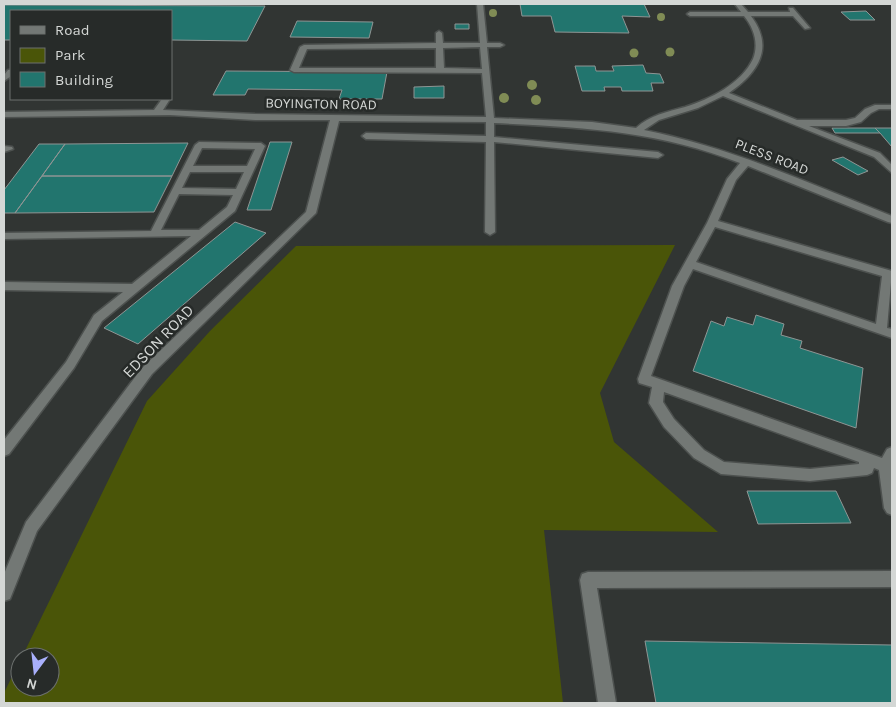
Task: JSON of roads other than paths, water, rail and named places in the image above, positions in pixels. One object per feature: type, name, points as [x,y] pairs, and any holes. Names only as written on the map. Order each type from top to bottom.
[{"type":"street","points":[[480,4],[490,120],[490,232]]},
{"type":"street","points":[[638,130],[650,121],[702,104],[723,94],[751,71],[758,53],[758,36],[738,4]]},
{"type":"street","points":[[790,7],[808,28]]},
{"type":"street","points":[[690,14],[796,14]]},
{"type":"street","points":[[439,33],[440,71]]},
{"type":"street","points":[[486,71],[294,70],[304,48],[500,45]]},
{"type":"street","points":[[723,94],[877,155],[892,170]]},
{"type":"street","points":[[156,113],[165,100]]},
{"type":"street","points":[[796,123],[846,123],[858,120],[868,111],[878,107],[892,107]]},
{"type":"street","name":"BOYINGTON ROAD","points":[[4,114],[156,113],[490,120],[592,125],[638,130]]},
{"type":"street","name":"EDSON ROAD","points":[[4,593],[31,527],[147,371],[311,213],[335,118]]},
{"type":"street","name":"PLESS ROAD","points":[[638,130],[678,139],[746,162],[892,220]]},
{"type":"street","points":[[366,136],[490,139],[658,156]]},
{"type":"street","points":[[4,450],[70,365],[98,318],[231,209],[260,146],[199,145],[154,234]]},
{"type":"street","points":[[746,162],[732,179],[712,223],[678,286],[644,379],[866,458],[889,459],[892,508]]},
{"type":"street","points":[[187,169],[250,169]]},
{"type":"street","points":[[176,191],[239,192]]},
{"type":"street","points":[[691,264],[887,332],[888,274],[712,223]]},
{"type":"street","points":[[4,236],[200,233]]},
{"type":"street","points":[[4,286],[133,288]]},
{"type":"street","points":[[659,384],[656,403],[669,423],[699,454],[721,468],[810,475],[867,469],[866,458]]},
{"type":"street","points":[[607,703],[588,580],[892,578]]}]
